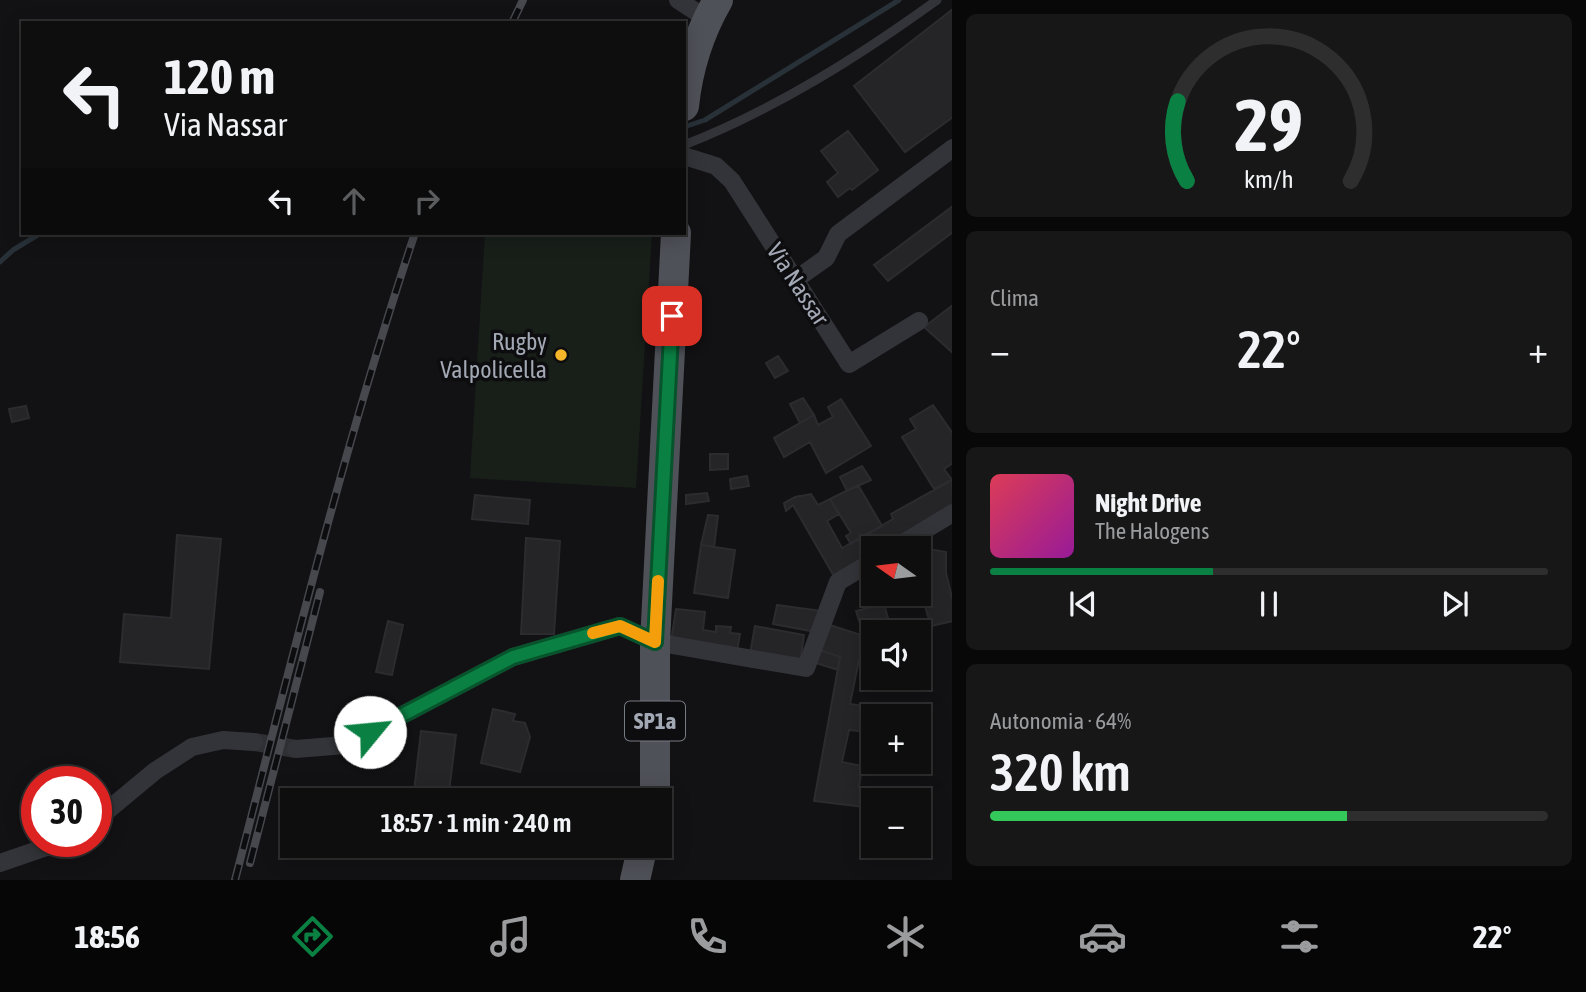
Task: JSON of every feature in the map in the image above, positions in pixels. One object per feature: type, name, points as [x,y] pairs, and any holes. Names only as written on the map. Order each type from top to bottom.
[{"type":"main road","points":[[686,94],[696,47],[713,10]]},
{"type":"main road","name":"SP1a","points":[[653,788],[655,642],[676,235]]},
{"type":"main road","points":[[635,880],[640,858]]},
{"type":"street","points":[[678,0],[713,10]]},
{"type":"street","points":[[795,280],[826,258],[838,234],[952,149]]},
{"type":"street","name":"Via Nassar","points":[[686,157],[716,166],[732,181],[849,363],[919,321]]},
{"type":"street","points":[[915,536],[952,514]]},
{"type":"street","points":[[296,749],[345,745],[513,657],[620,626],[655,642],[806,668],[838,582],[861,568]]},
{"type":"street","points":[[112,807],[155,771],[192,747],[223,740],[254,742]]},
{"type":"street","points":[[0,863],[21,856]]},
{"type":"lane","points":[[686,144],[730,128],[860,55],[937,0]]},
{"type":"shaded area","name":"Rugby Valpolicella","points":[[485,235],[652,235],[636,488],[470,478]]},
{"type":"building","points":[[952,10],[952,118],[905,152],[854,86]]},
{"type":"building","points":[[848,131],[878,170],[838,197],[827,182],[838,173],[821,151]]},
{"type":"building","points":[[952,207],[952,233],[888,281],[874,265]]},
{"type":"building","points":[[952,306],[952,352],[924,327]]},
{"type":"building","points":[[778,356],[788,371],[775,378],[766,363]]},
{"type":"building","points":[[803,398],[814,415],[800,423],[790,404]]},
{"type":"building","points":[[841,399],[871,446],[826,473],[810,442],[784,457],[774,438],[814,415],[818,425],[833,417],[828,407]]},
{"type":"building","points":[[933,405],[952,433],[952,464],[944,469],[952,480],[934,489],[902,437],[916,429],[910,419]]},
{"type":"building","points":[[26,406],[29,418],[12,422],[9,409]]},
{"type":"building","points":[[710,454],[728,454],[728,469],[710,470]]},
{"type":"building","points":[[862,466],[871,480],[847,491],[840,477]]},
{"type":"building","points":[[747,476],[749,486],[731,489],[730,479]]},
{"type":"building","points":[[952,480],[952,506],[903,536],[863,536],[893,519],[891,514]]},
{"type":"building","points":[[858,485],[882,526],[851,544],[846,536],[851,533],[830,499]]},
{"type":"building","points":[[707,493],[709,501],[686,504],[686,495]]},
{"type":"building","points":[[811,494],[818,505],[830,499],[839,514],[827,521],[842,548],[861,537],[861,562],[835,578],[793,505],[786,511],[784,503],[795,497]]},
{"type":"building","points":[[475,495],[530,500],[528,524],[472,519]]},
{"type":"building","points":[[708,515],[718,516],[714,547],[701,545]]},
{"type":"building","points":[[177,535],[221,539],[209,669],[120,662],[124,614],[171,618]]},
{"type":"building","points":[[526,538],[560,541],[554,634],[521,634]]},
{"type":"building","points":[[701,545],[735,550],[728,598],[694,593]]},
{"type":"building","points":[[931,549],[946,552],[952,621],[931,626],[925,606],[931,606]]},
{"type":"building","points":[[777,605],[822,611],[816,632],[773,624]]},
{"type":"building","points":[[885,606],[889,620],[861,620],[861,627],[856,611]]},
{"type":"building","points":[[676,609],[705,612],[703,630],[716,632],[716,626],[731,627],[730,633],[740,634],[737,651],[671,641]]},
{"type":"building","points":[[388,621],[403,625],[392,675],[376,672]]},
{"type":"building","points":[[830,625],[861,635],[861,660],[850,704],[861,706],[861,731],[849,730],[842,762],[861,766],[861,807],[814,801],[840,657],[820,650]]},
{"type":"building","points":[[755,626],[804,635],[800,663],[750,654]]},
{"type":"building","points":[[820,650],[840,657],[838,670],[816,663]]},
{"type":"building","points":[[493,709],[515,714],[513,721],[525,723],[530,737],[520,772],[481,763]]},
{"type":"building","points":[[421,731],[456,735],[449,788],[414,788]]},
{"type":"waterway","points":[[686,126],[705,120],[899,0]]},
{"type":"waterway","points":[[0,262],[13,250],[38,235]]},
{"type":"tunnel","points":[[254,742],[296,749]]},
{"type":"railway","points":[[513,21],[523,0]]},
{"type":"railway","points":[[235,880],[342,474],[414,235]]},
{"type":"railway","points":[[250,863],[320,592]]},
{"type":"slow traffic","points":[[593,633],[620,626],[655,642],[658,581]]},
{"type":"place","name":"Rugby Valpolicella","points":[[561,355]]},
{"type":"route","points":[[370,732],[513,657],[620,626],[655,642],[672,316]]}]
